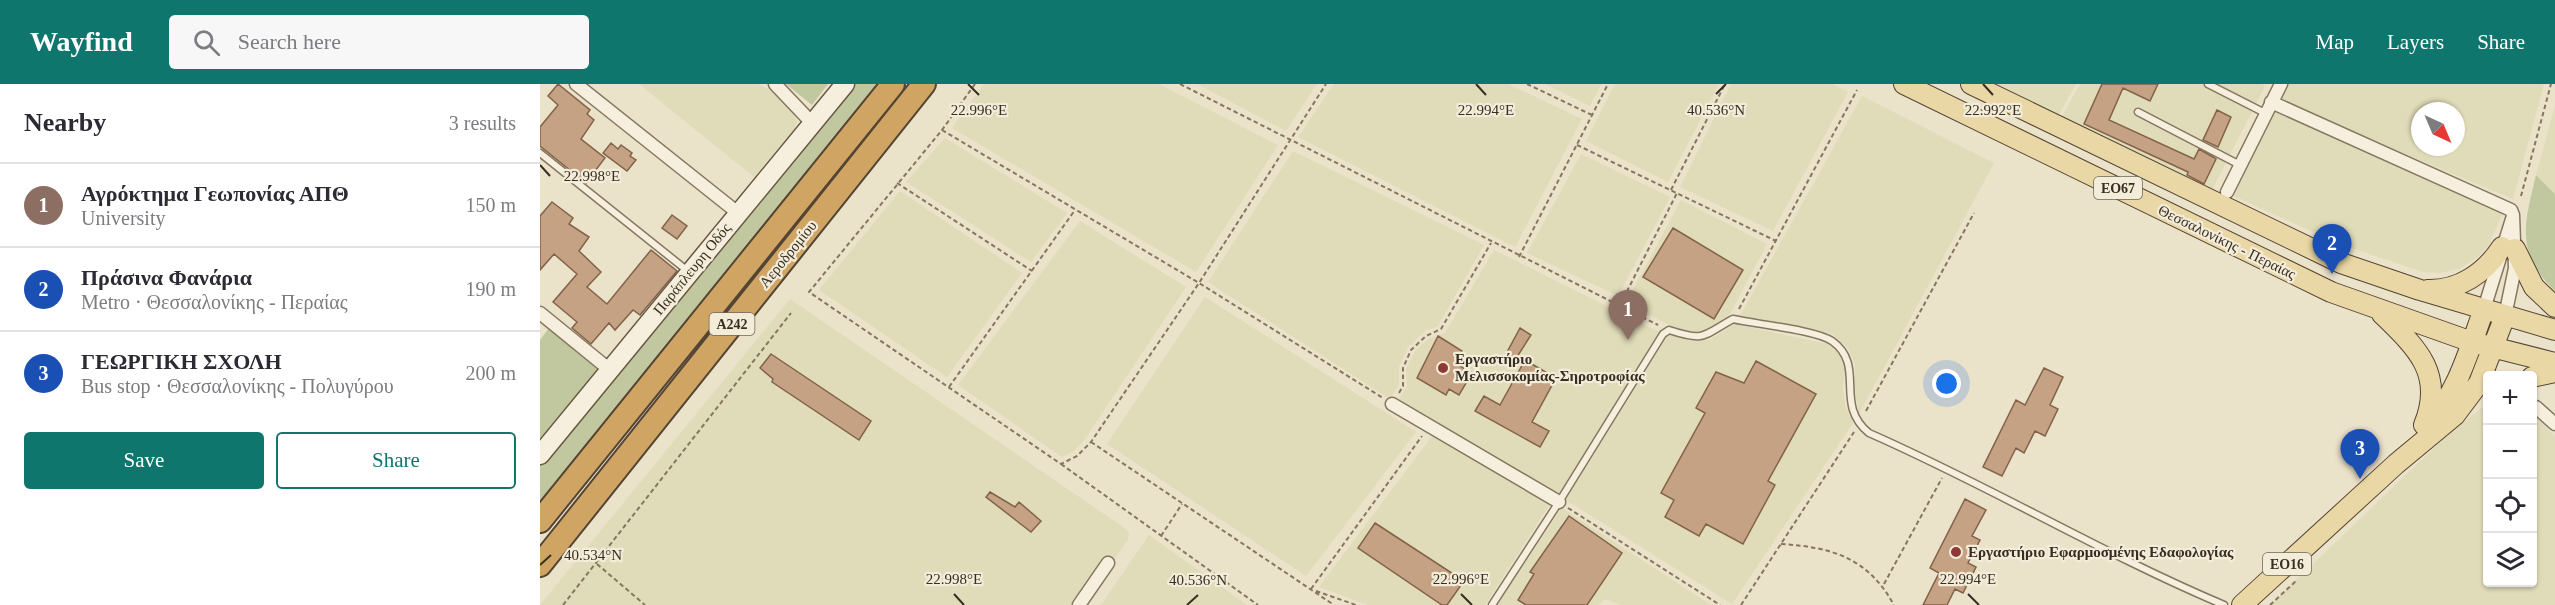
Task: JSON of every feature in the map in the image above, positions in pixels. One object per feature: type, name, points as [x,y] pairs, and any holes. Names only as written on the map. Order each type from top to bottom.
[{"type":"highway","name":"Αεροδρομίου","points":[[540,521],[893,84]]},
{"type":"highway","name":"Αεροδρομίου","points":[[540,565],[924,84]]},
{"type":"main road","name":"Θεσσαλονίκης - Περαίας","points":[[1904,84],[2331,292],[2472,342],[2555,363]]},
{"type":"main road","name":"Θεσσαλονίκης - Περαίας","points":[[1971,84],[2341,263],[2420,290]]},
{"type":"main road","points":[[2420,290],[2446,288],[2472,278],[2508,248],[2534,287],[2555,307]]},
{"type":"main road","name":"ΕΟ67","points":[[2420,290],[2484,309]]},
{"type":"main road","points":[[2484,309],[2555,330]]},
{"type":"main road","name":"ΕΟ16","points":[[2430,430],[2456,386],[2484,309]]},
{"type":"main road","points":[[2378,310],[2416,349],[2430,377],[2430,430]]},
{"type":"main road","name":"ΕΟ16","points":[[2242,605],[2430,430],[2469,398],[2479,383],[2505,316]]},
{"type":"main road","points":[[2537,376],[2555,372]]},
{"type":"main road","name":"ΕΟ16","points":[[2430,430],[2483,397]]},
{"type":"street","points":[[576,84],[738,213]]},
{"type":"street","points":[[775,84],[813,124]]},
{"type":"street","name":"Παράπλευρη Οδός","points":[[540,455],[845,84]]},
{"type":"street","points":[[2227,192],[2281,84]]},
{"type":"street","points":[[2268,108],[2505,205],[2513,215],[2508,248],[2484,309]]},
{"type":"street","points":[[2505,316],[2513,287],[2508,248]]},
{"type":"street","points":[[540,313],[610,370]]},
{"type":"street","points":[[1392,404],[1559,502]]},
{"type":"street","points":[[2537,408],[2555,424]]},
{"type":"street","points":[[1079,605],[1108,563]]},
{"type":"lane","points":[[2208,84],[2268,108]]},
{"type":"lane","points":[[2138,112],[2240,165]]},
{"type":"lane","points":[[540,153],[690,272]]},
{"type":"lane","points":[[1492,605],[1559,502],[1658,339],[1669,330],[1691,338],[1709,336],[1733,319],[1830,340],[1844,352],[1851,365],[1848,386],[1851,405],[1859,425],[1869,434],[1948,468],[2173,584],[2224,605]]},
{"type":"path","points":[[975,84],[942,130],[809,292],[1061,464],[1258,605]]},
{"type":"path","points":[[1180,84],[1491,243],[1669,330]]},
{"type":"path","points":[[1061,464],[1077,456],[1090,442],[1199,283],[1288,140],[1326,84]]},
{"type":"path","points":[[1527,84],[1592,115]]},
{"type":"path","points":[[1519,257],[1608,84]]},
{"type":"path","points":[[1671,190],[1725,84]]},
{"type":"path","points":[[2521,196],[2551,84]]},
{"type":"path","points":[[1733,319],[1857,90]]},
{"type":"path","points":[[942,130],[1199,283],[1392,404],[1403,386],[1403,368],[1411,350],[1426,336],[1441,329],[1491,243]]},
{"type":"path","points":[[1577,144],[1776,241]]},
{"type":"path","points":[[897,183],[1032,271]]},
{"type":"path","points":[[1620,305],[1677,193]]},
{"type":"path","points":[[949,387],[1076,210]]},
{"type":"path","points":[[1741,605],[1859,425],[1974,213]]},
{"type":"path","points":[[563,605],[791,313]]},
{"type":"path","points":[[1310,590],[1429,426]]},
{"type":"path","points":[[1090,442],[1334,605]]},
{"type":"path","points":[[1883,585],[1948,468]]},
{"type":"path","points":[[1559,502],[1720,605]]},
{"type":"path","points":[[1161,536],[1182,504]]},
{"type":"path","points":[[1781,544],[1807,545],[1840,553],[1861,566],[1883,585],[1894,605]]},
{"type":"path","points":[[597,564],[645,605]]},
{"type":"path","points":[[1310,590],[1356,605]]},
{"type":"shaded area","points":[[639,84],[758,84],[778,94],[793,112],[797,122],[793,131],[754,177]]},
{"type":"shaded area","points":[[984,84],[1159,84],[1278,145],[1196,272],[952,128]]},
{"type":"shaded area","points":[[1197,84],[1317,84],[1286,131]]},
{"type":"shaded area","points":[[1334,84],[1508,84],[1582,119],[1515,247],[1298,137]]},
{"type":"shaded area","points":[[1545,84],[1601,84],[1590,106]]},
{"type":"shaded area","points":[[1615,84],[1719,84],[1668,182],[1586,141]]},
{"type":"shaded area","points":[[1731,84],[1832,84],[1848,92],[1773,231],[1680,187]]},
{"type":"shaded area","points":[[1998,84],[2076,84],[2058,116]]},
{"type":"shaded area","points":[[2080,84],[2261,84],[2265,86],[2211,192],[2061,118]]},
{"type":"shaded area","points":[[2286,84],[2544,84],[2513,199],[2277,100]]},
{"type":"shaded area","points":[[1862,96],[1994,163],[1859,414],[1854,386],[1855,363],[1848,348],[1832,334],[1740,316]]},
{"type":"shaded area","points":[[2555,105],[2555,194],[2536,175]]},
{"type":"shaded area","points":[[2275,107],[2503,212],[2489,245],[2478,257],[2459,269],[2440,273],[2423,272],[2337,243],[2234,196]]},
{"type":"shaded area","points":[[945,138],[1067,213],[1031,262],[906,182]]},
{"type":"shaded area","points":[[1293,151],[1484,245],[1438,326],[1425,331],[1408,347],[1399,367],[1399,385],[1390,399],[1208,282]]},
{"type":"shaded area","points":[[1581,154],[1670,197],[1618,296],[1527,253]]},
{"type":"shaded area","points":[[900,191],[1022,273],[947,377],[819,290]]},
{"type":"shaded area","points":[[1681,200],[1767,244],[1729,316],[1707,331],[1691,332],[1671,326],[1626,303]]},
{"type":"shaded area","points":[[1080,221],[1186,287],[1085,439],[1074,451],[1062,457],[958,385]]},
{"type":"shaded area","points":[[1494,250],[1659,332],[1557,497],[1398,402],[1407,386],[1406,369],[1415,351],[1428,339],[1445,333]]},
{"type":"shaded area","points":[[1205,297],[1416,432],[1306,576],[1107,444]]},
{"type":"shaded area","points":[[790,299],[1126,529],[1129,534],[1128,539],[1084,605],[540,605]]},
{"type":"shaded area","points":[[1734,324],[1827,344],[1839,354],[1846,366],[1843,386],[1845,405],[1853,423],[1732,604],[1566,500],[1667,337],[1671,335],[1691,341],[1710,340]]},
{"type":"shaded area","points":[[2483,407],[2483,587],[2537,587],[2537,419],[2555,436],[2555,605],[2270,605],[2453,430]]},
{"type":"shaded area","points":[[1433,435],[1550,504],[1485,605],[1368,605],[1319,587]]},
{"type":"shaded area","points":[[1562,508],[1711,605],[1620,605],[1606,599],[1598,605],[1497,605]]},
{"type":"shaded area","points":[[1149,535],[1247,605],[1101,605]]},
{"type":"green space","points":[[786,84],[828,84],[812,105]]},
{"type":"green space","points":[[854,84],[881,84],[540,507],[540,465]]},
{"type":"green space","points":[[2536,175],[2555,194],[2555,291],[2542,277],[2528,250],[2526,224]]},
{"type":"green space","points":[[549,328],[600,370],[540,444],[540,340]]},
{"type":"building","points":[[558,84],[590,110],[587,114],[594,120],[581,139],[605,158],[586,183],[540,146],[540,127],[558,105],[548,96]]},
{"type":"building","points":[[2102,84],[2158,84],[2150,101],[2123,88],[2109,120],[2194,159],[2199,149],[2216,159],[2204,184],[2187,175],[2188,172],[2084,124]]},
{"type":"building","points":[[2217,110],[2231,117],[2218,147],[2203,140]]},
{"type":"building","points":[[611,143],[618,149],[621,145],[632,153],[630,156],[636,160],[627,171],[603,153]]},
{"type":"building","points":[[552,202],[573,218],[569,224],[589,237],[579,251],[601,272],[587,287],[607,304],[651,250],[677,271],[640,315],[633,310],[615,330],[609,323],[591,344],[572,328],[577,322],[553,302],[577,274],[554,254],[540,270],[540,216]]},
{"type":"building","points":[[672,215],[687,226],[677,239],[662,228]]},
{"type":"building","points":[[1673,228],[1743,270],[1714,319],[1643,277]]},
{"type":"building","points":[[1520,328],[1531,335],[1515,360],[1506,354]]},
{"type":"building","name":"Εργαστήριο Μελισσοκομίας-Σηροτροφίας","points":[[1438,336],[1462,351],[1455,363],[1472,373],[1459,395],[1449,389],[1446,395],[1417,378]]},
{"type":"building","points":[[771,354],[871,421],[859,440],[772,382],[773,379],[760,368]]},
{"type":"building","points":[[1525,360],[1556,378],[1532,422],[1549,431],[1540,447],[1475,411],[1484,396],[1500,405]]},
{"type":"building","points":[[1756,361],[1816,394],[1768,481],[1775,485],[1743,544],[1706,524],[1699,536],[1665,517],[1674,500],[1661,493],[1705,413],[1696,408],[1716,372],[1744,383]]},
{"type":"building","points":[[2044,368],[2063,377],[2050,405],[2058,409],[2045,436],[2035,431],[2024,453],[2016,448],[2002,476],[1983,467],[2016,400],[2025,405]]},
{"type":"building","points":[[990,492],[1015,507],[1019,502],[1041,521],[1031,532],[986,497]]},
{"type":"building","name":"Εργαστήριο Εφαρμοσμένης Εδαφολογίας","points":[[1965,499],[1986,510],[1972,536],[1980,540],[1968,563],[1976,567],[1963,593],[1955,589],[1947,605],[1923,605],[1939,573],[1930,568]]},
{"type":"building","points":[[1569,516],[1622,553],[1587,605],[1526,605],[1518,600],[1534,574],[1530,572]]},
{"type":"building","points":[[1375,523],[1464,581],[1447,605],[1442,605],[1358,548]]},
{"type":"place","name":"Πράσινα Φανάρια","points":[[2332,274]]},
{"type":"place","name":"Αγρόκτημα Γεωπονίας ΑΠΘ","points":[[1628,340]]},
{"type":"place","name":"Εργαστήριο Μελισσοκομίας-Σηροτροφίας","points":[[1443,368]]},
{"type":"place","name":"ΓΕΩΡΓΙΚΗ ΣΧΟΛΗ","points":[[2360,479]]},
{"type":"place","name":"Εργαστήριο Εφαρμοσμένης Εδαφολογίας","points":[[1956,552]]}]
